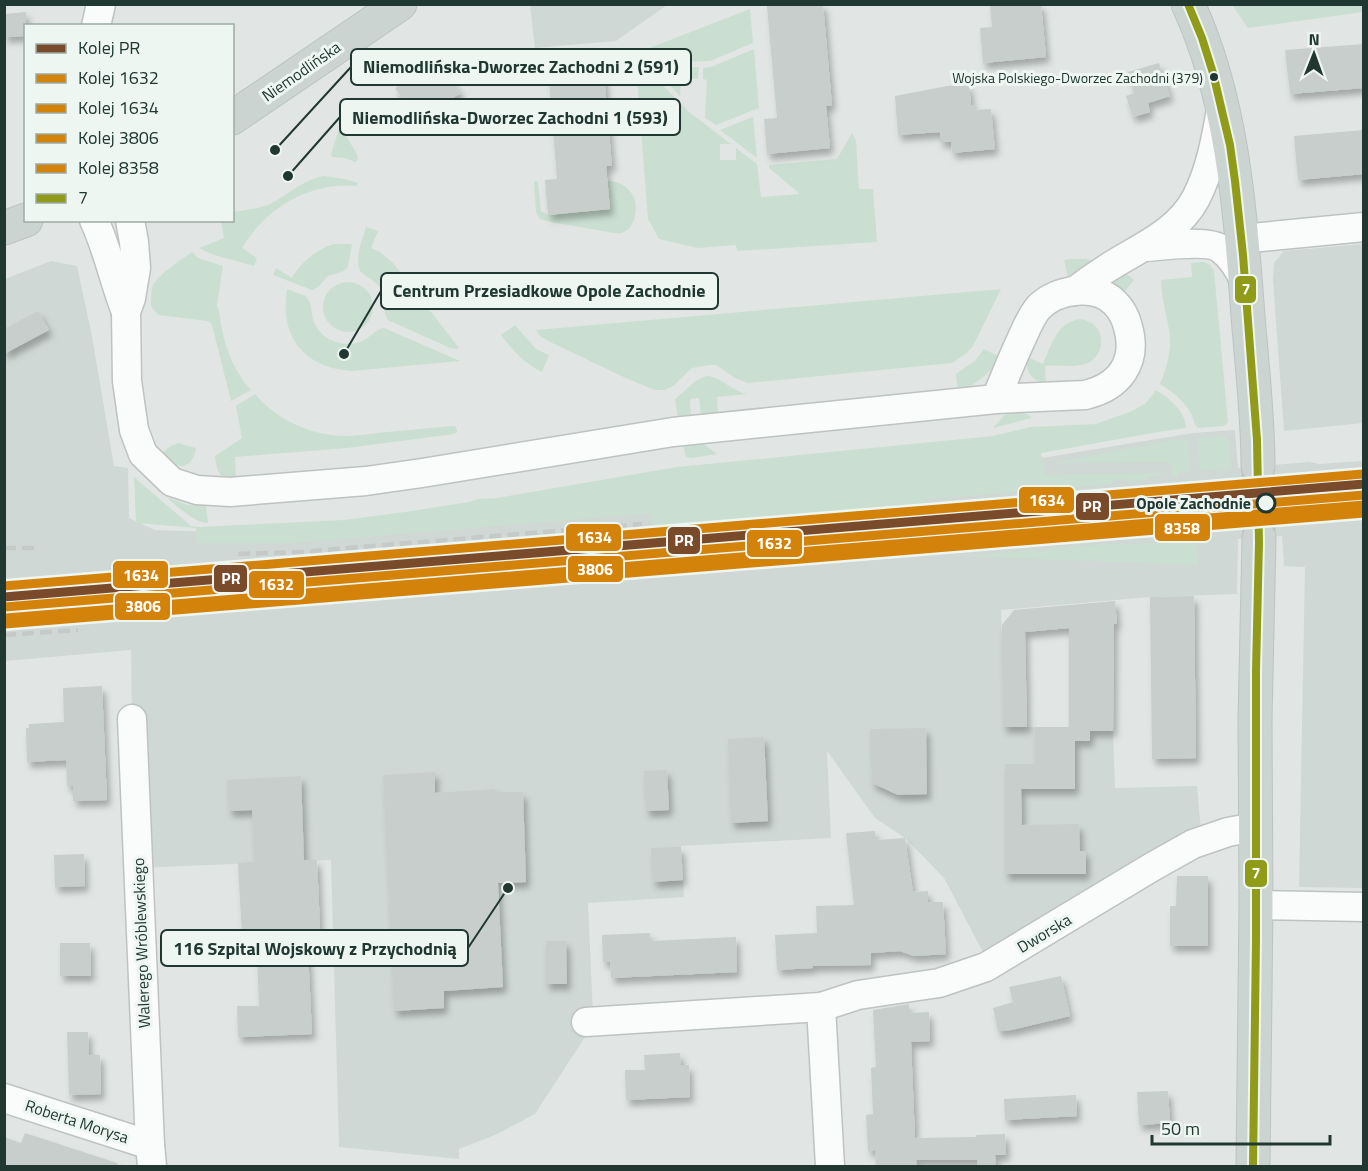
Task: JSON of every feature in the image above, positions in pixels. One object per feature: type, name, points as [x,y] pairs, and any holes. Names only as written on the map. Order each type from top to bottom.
[{"type":"main road","name":"Niemodlińska","points":[[234,117],[400,4]]},
{"type":"main road","points":[[1188,4],[1211,66],[1222,107],[1236,178],[1258,466]]},
{"type":"main road","points":[[4,228],[24,221]]},
{"type":"main road","points":[[1253,1167],[1259,538]]},
{"type":"street","points":[[96,24],[101,4]]},
{"type":"street","points":[[108,4],[112,24]]},
{"type":"street","points":[[1075,291],[1106,269],[1145,247],[1176,224],[1195,200],[1204,179],[1222,107]]},
{"type":"street","points":[[95,222],[107,251],[126,312],[129,405],[134,430],[143,454],[172,482],[197,490],[230,492],[366,481],[673,432],[996,399],[1085,395],[1110,386],[1126,369],[1130,358],[1131,343],[1127,322],[1121,310],[1114,301],[1102,295],[1075,291],[1056,296],[1038,308],[1025,331],[996,399]]},
{"type":"street","points":[[126,312],[136,268],[130,222]]},
{"type":"street","points":[[1241,239],[1364,227]]},
{"type":"street","points":[[1145,247],[1194,244],[1219,247],[1231,258],[1245,284]]},
{"type":"street","name":"Walerego Wróblewskiego","points":[[132,718],[151,1156]]},
{"type":"street","name":"Dworska","points":[[586,1022],[821,1007],[858,995],[939,983],[986,967],[1192,844],[1228,832],[1255,827]]},
{"type":"street","points":[[1256,905],[1364,907]]},
{"type":"street","points":[[821,1007],[830,1167]]},
{"type":"street","name":"Roberta Morysa","points":[[4,1098],[151,1156]]},
{"type":"shaded area","points":[[530,4],[667,5],[616,41],[535,48]]},
{"type":"shaded area","points":[[1363,244],[1363,423],[1284,431],[1273,280],[1274,263],[1284,251]]},
{"type":"shaded area","points":[[51,261],[77,266],[92,336],[114,466],[128,468],[129,518],[155,530],[282,534],[922,472],[1048,457],[1193,433],[1235,430],[1238,468],[1309,462],[1319,464],[1363,461],[1363,888],[1299,887],[1305,567],[1284,566],[1282,536],[1238,539],[1237,594],[1150,597],[1001,610],[1002,640],[1027,727],[1090,728],[1090,731],[1113,731],[1115,788],[1197,786],[1201,831],[1062,904],[984,954],[944,878],[905,838],[875,818],[827,751],[831,838],[681,846],[684,897],[588,903],[594,1037],[585,1037],[535,1114],[495,1135],[459,1149],[459,1159],[339,1147],[331,860],[138,868],[131,650],[5,661],[5,279]]},
{"type":"green space","points":[[1232,5],[1363,5],[1363,12],[1248,28]]},
{"type":"green space","points":[[750,9],[753,43],[710,61],[675,62],[640,55],[639,52]]},
{"type":"green space","points":[[754,49],[759,108],[716,125],[705,118],[707,80],[703,79],[703,68],[711,67]]},
{"type":"green space","points":[[648,64],[674,68],[699,67],[698,79],[681,78],[680,96]]},
{"type":"green space","points":[[636,66],[644,66],[689,112],[731,144],[720,144],[720,160],[736,160],[736,148],[757,164],[761,197],[800,194],[769,168],[769,165],[837,159],[852,133],[856,141],[859,189],[873,189],[877,242],[737,251],[736,245],[698,248],[659,239],[648,219]]},
{"type":"green space","points":[[753,117],[757,158],[720,130]]},
{"type":"green space","points":[[340,130],[343,131],[357,154],[356,162],[332,157],[331,154]]},
{"type":"green space","points":[[324,176],[358,183],[357,186],[332,186],[311,191],[277,209],[257,227],[242,248],[257,258],[254,266],[211,254],[199,248],[224,238],[221,222],[234,222],[234,212],[270,204]]},
{"type":"green space","points":[[534,181],[538,181],[541,211],[548,215],[610,209],[608,181],[618,183],[625,186],[634,198],[636,209],[634,220],[623,233],[614,233],[540,219],[536,212]]},
{"type":"green space","points":[[366,227],[378,231],[371,248],[393,263],[459,348],[450,348],[388,320],[380,288],[359,269],[359,251]]},
{"type":"green space","points":[[333,244],[352,244],[348,267],[344,271],[328,276],[318,287],[312,290],[273,275],[276,268],[292,278],[310,257]]},
{"type":"green space","points":[[192,252],[198,258],[223,266],[217,305],[224,337],[236,369],[251,390],[231,401],[212,325],[208,321],[158,315],[151,306],[154,283]]},
{"type":"green space","points":[[1064,260],[1103,262],[1078,276],[1068,278]]},
{"type":"green space","points":[[1191,263],[1209,264],[1214,271],[1228,422],[1224,426],[1198,428],[1182,401],[1160,384],[1168,361],[1170,343],[1161,280],[1192,277]]},
{"type":"green space","points":[[1122,270],[1134,280],[1123,294],[1105,278]]},
{"type":"green space","points":[[343,282],[353,282],[366,289],[373,302],[373,312],[366,325],[353,332],[343,332],[334,328],[327,321],[323,312],[323,302],[327,293],[334,286]]},
{"type":"green space","points":[[287,289],[306,296],[313,319],[320,332],[338,343],[360,342],[384,328],[460,361],[351,371],[320,364],[298,347],[291,335],[287,321]]},
{"type":"green space","points":[[1001,289],[973,346],[952,363],[748,383],[735,378],[716,365],[710,365],[692,368],[673,386],[665,390],[655,390],[548,341],[536,330]]},
{"type":"green space","points":[[1080,319],[1091,323],[1099,331],[1101,347],[1096,356],[1083,365],[1045,366],[1046,384],[1033,378],[1028,371],[1027,357],[1043,364],[1060,330],[1072,321]]},
{"type":"green space","points":[[515,325],[536,349],[549,355],[542,372],[519,356],[501,335]]},
{"type":"green space","points":[[984,349],[1000,357],[982,378],[958,392],[956,374],[975,361]]},
{"type":"green space","points":[[706,376],[716,378],[747,394],[717,397],[718,415],[701,416],[699,398],[690,399],[691,417],[678,418],[675,399],[697,380]]},
{"type":"green space","points":[[1156,390],[1180,410],[1186,428],[1041,453],[1045,475],[1163,473],[1163,475],[1128,482],[1128,479],[1114,480],[1114,484],[926,499],[927,511],[654,531],[652,513],[293,543],[197,543],[196,528],[136,523],[134,477],[191,526],[344,520],[497,498],[677,467],[993,436],[1031,427],[1096,424],[1132,411],[1146,403]]},
{"type":"green space","points":[[255,394],[284,419],[321,433],[351,436],[452,426],[455,426],[457,432],[347,448],[235,457],[236,482],[220,474],[215,456],[242,438],[236,406]]},
{"type":"green space","points":[[1021,409],[1032,418],[993,428],[1009,410]]},
{"type":"green space","points":[[1224,436],[1229,441],[1231,468],[1200,471],[1198,438]]},
{"type":"green space","points":[[697,439],[717,454],[686,457],[682,440]]},
{"type":"green space","points":[[1188,439],[1190,472],[1178,473],[1178,477],[1173,478],[1170,462],[1053,463],[1168,441]]},
{"type":"green space","points":[[178,443],[196,448],[189,463],[182,466],[173,463],[163,452]]},
{"type":"green space","points":[[169,498],[188,505],[206,505],[208,523],[192,517]]},
{"type":"green space","points":[[1196,540],[1198,565],[964,556],[1035,550],[1036,552],[1047,551],[1047,549],[1122,543],[1123,545]]},
{"type":"building","points":[[823,4],[832,105],[826,106],[830,148],[767,154],[764,119],[777,118],[767,6]]},
{"type":"building","points":[[990,4],[1041,4],[1046,57],[983,63],[980,28],[992,27]]},
{"type":"building","points":[[26,12],[24,36],[4,37],[4,14]]},
{"type":"building","points":[[1364,44],[1364,88],[1290,94],[1285,50]]},
{"type":"building","points":[[438,59],[461,93],[418,122],[395,88]]},
{"type":"building","points":[[603,63],[612,166],[606,166],[610,209],[548,215],[545,180],[557,179],[548,68]]},
{"type":"building","points":[[1159,63],[1170,96],[1148,103],[1150,112],[1133,117],[1126,96],[1134,93],[1128,72]]},
{"type":"building","points":[[969,85],[971,105],[975,105],[975,110],[991,109],[995,149],[952,153],[951,142],[940,142],[940,132],[898,135],[895,96],[947,86]]},
{"type":"building","points":[[1364,130],[1364,174],[1298,180],[1294,136]]},
{"type":"building","points":[[38,311],[49,330],[4,354],[4,329]]},
{"type":"building","points":[[1194,596],[1196,758],[1152,759],[1150,597]]},
{"type":"building","points":[[1115,601],[1117,624],[1114,624],[1113,731],[1090,731],[1090,741],[1075,741],[1075,789],[1021,789],[1022,825],[1079,824],[1080,851],[1086,851],[1086,874],[1005,874],[1005,764],[1035,764],[1035,727],[1069,727],[1069,628],[1025,632],[1027,727],[1003,727],[1002,625],[1014,610]]},
{"type":"building","points":[[102,686],[107,800],[73,801],[73,786],[67,786],[66,760],[27,762],[26,728],[29,728],[29,724],[64,722],[63,688]]},
{"type":"building","points":[[926,728],[927,794],[898,795],[872,783],[870,729]]},
{"type":"building","points":[[764,737],[768,821],[731,823],[728,739]]},
{"type":"building","points":[[667,770],[669,810],[646,811],[644,771]]},
{"type":"building","points":[[435,772],[435,793],[495,789],[495,792],[523,792],[526,882],[498,883],[503,987],[444,991],[444,1008],[394,1011],[383,775]]},
{"type":"building","points":[[301,776],[304,860],[317,860],[321,950],[308,950],[312,1034],[238,1037],[237,1006],[259,1006],[257,953],[243,954],[238,863],[254,862],[252,810],[229,811],[227,780]]},
{"type":"building","points":[[875,831],[876,840],[905,838],[913,892],[928,891],[928,902],[943,902],[946,954],[914,956],[900,951],[871,953],[871,965],[812,966],[813,968],[777,970],[775,935],[817,933],[816,906],[854,905],[846,833]]},
{"type":"building","points":[[681,847],[683,880],[653,882],[651,848]]},
{"type":"building","points":[[84,854],[85,886],[55,887],[54,855]]},
{"type":"building","points":[[1177,876],[1208,876],[1208,946],[1170,946],[1170,906],[1176,906]]},
{"type":"building","points":[[650,933],[651,941],[736,937],[737,972],[611,978],[610,962],[603,962],[602,935]]},
{"type":"building","points":[[546,941],[566,941],[567,984],[546,984]]},
{"type":"building","points":[[60,943],[90,943],[91,976],[60,976]]},
{"type":"building","points":[[1061,976],[1070,1016],[998,1031],[993,1008],[1013,1002],[1009,987]]},
{"type":"building","points":[[909,1004],[909,1013],[929,1012],[930,1041],[911,1042],[915,1138],[1005,1134],[1006,1155],[995,1155],[996,1167],[978,1167],[977,1160],[916,1160],[917,1167],[876,1167],[875,1150],[868,1151],[866,1115],[873,1114],[871,1068],[876,1067],[873,1010]]},
{"type":"building","points":[[67,1032],[88,1032],[89,1055],[100,1055],[101,1094],[69,1095]]},
{"type":"building","points":[[680,1053],[681,1065],[689,1065],[690,1097],[626,1100],[625,1070],[645,1070],[644,1055]]},
{"type":"building","points":[[1168,1091],[1170,1123],[1139,1125],[1137,1092]]},
{"type":"building","points":[[1076,1095],[1077,1116],[1005,1120],[1004,1099]]},
{"type":"building","points":[[25,1133],[117,1163],[117,1167],[4,1167],[4,1137],[21,1143]]},
{"type":"tunnel","points":[[1258,466],[1259,538]]},
{"type":"railway","points":[[238,554],[300,552],[642,524]]},
{"type":"railway","points":[[4,548],[36,548]]},
{"type":"railway","points":[[4,635],[78,630]]},
{"type":"rail line","name":"1634","points":[[4,586],[1363,474]]},
{"type":"rail line","name":"PR","points":[[4,597],[1364,484]]},
{"type":"rail line","name":"1632","points":[[5,607],[1364,495]]},
{"type":"rail line","name":"3806","points":[[6,618],[1364,505]]},
{"type":"rail line","name":"8358","points":[[5,624],[1364,513]]},
{"type":"transit line","name":"7","points":[[1188,4],[1213,73],[1230,145],[1243,255],[1257,440],[1259,542],[1253,1166]]},
{"type":"place","name":"Wojska Polskiego-Dworzec Zachodni (379)","points":[[1214,77]]},
{"type":"place","name":"Niemodlińska-Dworzec Zachodni 2 (591)","points":[[275,150]]},
{"type":"place","name":"Niemodlińska-Dworzec Zachodni 1 (593)","points":[[288,176]]},
{"type":"place","name":"Centrum Przesiadkowe Opole Zachodnie","points":[[344,354]]},
{"type":"place","name":"Opole Zachodnie","points":[[1266,503]]},
{"type":"place","name":"116 Szpital Wojskowy z Przychodnią","points":[[508,888]]}]
